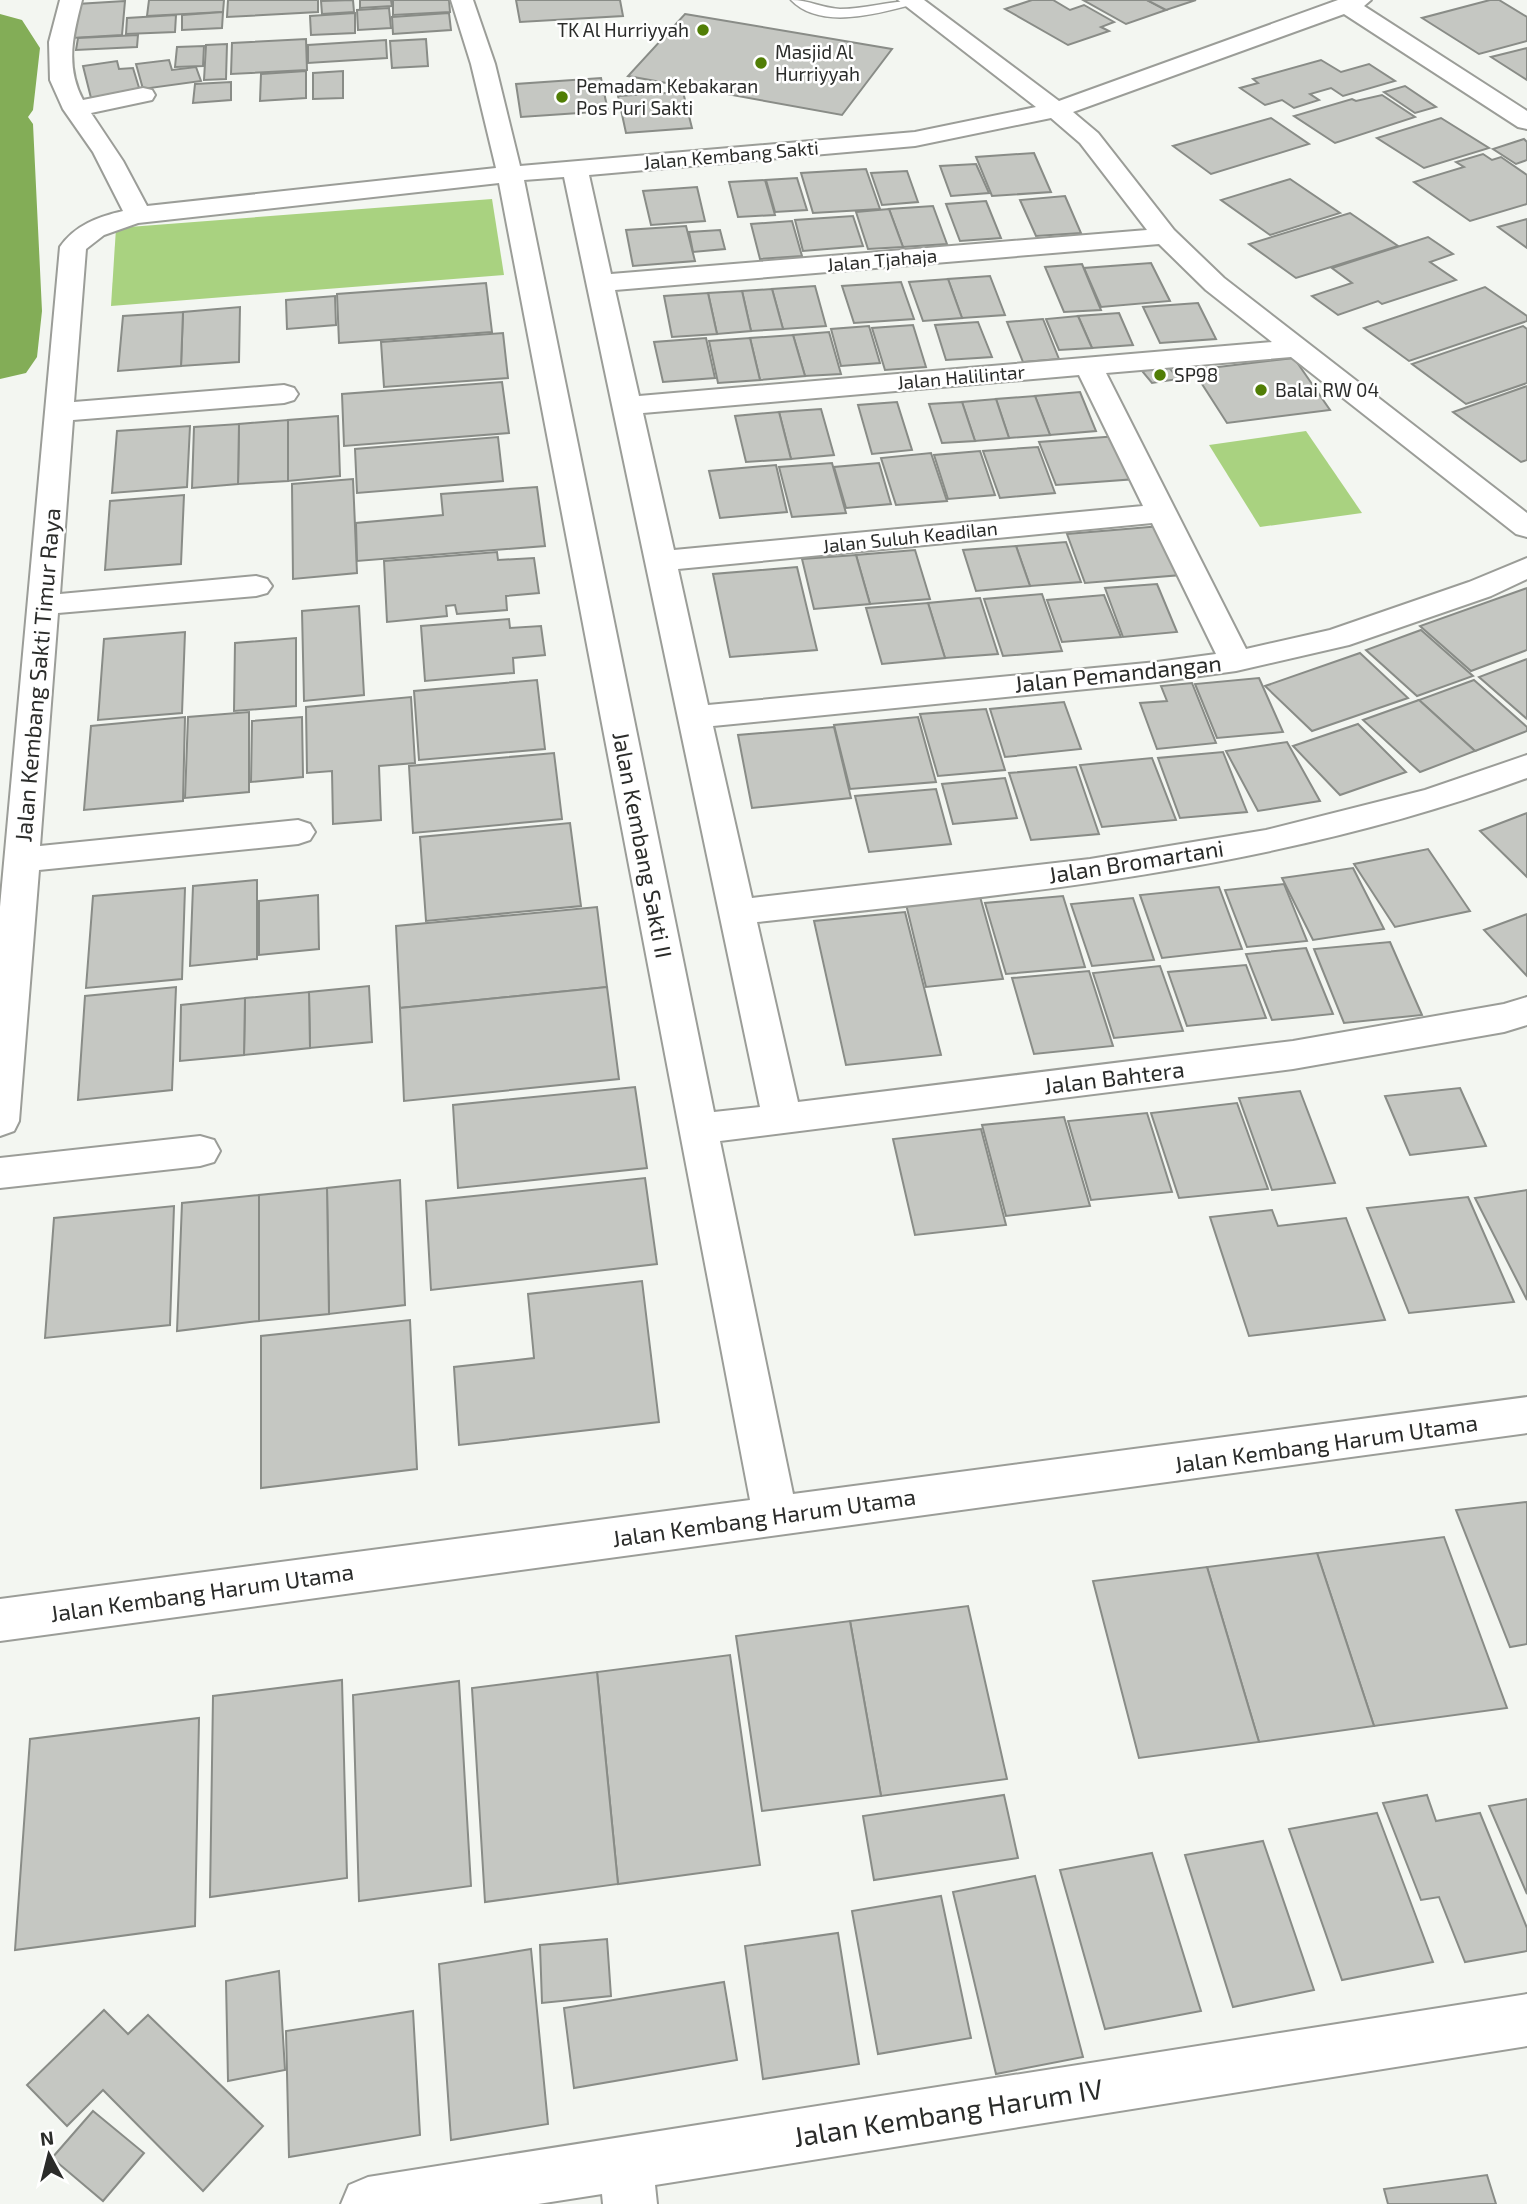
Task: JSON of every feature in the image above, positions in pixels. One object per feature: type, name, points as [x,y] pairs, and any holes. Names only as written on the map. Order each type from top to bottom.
[{"type":"street","points":[[71,0],[61,37],[60,69],[75,109],[101,145],[138,215]]},
{"type":"street","name":"Jalan Kembang Sakti II","points":[[462,0],[483,64],[510,174],[775,1517]]},
{"type":"street","points":[[909,0],[1056,110],[1089,138],[1111,162],[1165,236],[1215,284],[1527,528]]},
{"type":"street","points":[[1353,3],[1527,121]]},
{"type":"street","name":"Jalan Kembang Sakti","points":[[85,233],[104,223],[138,215],[510,174],[915,139],[1056,110],[1353,3]]},
{"type":"street","points":[[75,109],[144,95]]},
{"type":"street","points":[[575,168],[782,1119]]},
{"type":"street","name":"Jalan Kembang Sakti Timur Raya","points":[[0,1121],[73,247],[85,233]]},
{"type":"street","name":"Jalan Tjahaja","points":[[600,283],[1165,236]]},
{"type":"street","name":"Jalan Halilintar","points":[[626,406],[1296,348]]},
{"type":"street","points":[[1088,366],[1236,661]]},
{"type":"street","points":[[60,412],[284,394]]},
{"type":"street","name":"Jalan Suluh Keadilan","points":[[660,561],[1160,513]]},
{"type":"street","name":"Jalan Pemandangan","points":[[694,717],[1157,672],[1236,661],[1338,638],[1480,589],[1527,566]]},
{"type":"street","points":[[44,605],[256,586]]},
{"type":"street","name":"Jalan Bromartani","points":[[736,912],[1055,876],[1187,855],[1339,824],[1436,798],[1527,766]]},
{"type":"street","points":[[22,860],[298,832]]},
{"type":"street","name":"Jalan Bahtera","points":[[698,1129],[1293,1055],[1504,1018],[1527,1011]]},
{"type":"street","points":[[0,1173],[200,1151]]},
{"type":"street","name":"Jalan Kembang Harum Utama","points":[[0,1620],[1527,1415]]},
{"type":"street","name":"Jalan Kembang Harum IV","points":[[368,2204],[628,2185],[1527,2020]]},
{"type":"lane","points":[[798,0],[809,8],[835,13],[909,0]]},
{"type":"green space","points":[[492,199],[504,275],[111,306],[116,228]]},
{"type":"green space","points":[[1306,431],[1362,513],[1260,527],[1209,445]]},
{"type":"building","points":[[149,0],[224,0],[223,12],[147,16]]},
{"type":"building","points":[[228,0],[318,0],[318,12],[227,17]]},
{"type":"building","points":[[353,0],[354,12],[322,14],[321,1]]},
{"type":"building","points":[[360,0],[391,0],[392,6],[360,8]]},
{"type":"building","points":[[393,0],[449,0],[450,12],[393,15]]},
{"type":"building","points":[[516,0],[620,0],[623,16],[520,22]]},
{"type":"building","points":[[1032,0],[1053,0],[1070,10],[1084,5],[1114,22],[1101,27],[1109,31],[1068,45],[1005,9]]},
{"type":"building","points":[[1083,0],[1147,0],[1166,10],[1126,24]]},
{"type":"building","points":[[1147,0],[1196,0],[1166,10]]},
{"type":"building","points":[[1499,0],[1527,17],[1527,41],[1479,54],[1422,18]]},
{"type":"building","points":[[125,1],[122,35],[72,38],[77,4]]},
{"type":"building","points":[[389,8],[391,28],[358,30],[357,10]]},
{"type":"building","points":[[223,12],[222,28],[182,30],[182,15]]},
{"type":"building","points":[[355,13],[355,33],[311,35],[310,16]]},
{"type":"building","points":[[449,13],[451,30],[393,34],[392,17]]},
{"type":"building","name":"Masjid Al Hurriyyah","points":[[685,14],[892,49],[842,115],[628,76]]},
{"type":"building","points":[[176,15],[175,32],[126,34],[127,18]]},
{"type":"building","points":[[138,35],[137,47],[76,50],[78,38]]},
{"type":"building","points":[[306,39],[307,70],[231,74],[232,43]]},
{"type":"building","points":[[426,39],[428,66],[392,68],[390,41]]},
{"type":"building","points":[[386,40],[387,58],[308,63],[308,45]]},
{"type":"building","points":[[227,44],[226,79],[204,80],[206,45]]},
{"type":"building","points":[[204,46],[203,66],[175,67],[177,47]]},
{"type":"building","points":[[1527,48],[1527,80],[1491,57]]},
{"type":"building","points":[[169,60],[172,70],[196,67],[201,81],[143,89],[136,64]]},
{"type":"building","points":[[1321,60],[1341,72],[1369,64],[1395,81],[1343,96],[1331,88],[1310,94],[1319,100],[1294,108],[1282,100],[1265,105],[1240,88],[1258,83],[1253,79]]},
{"type":"building","points":[[117,61],[119,69],[133,68],[140,91],[91,98],[83,66]]},
{"type":"building","points":[[306,71],[306,98],[260,101],[261,74]]},
{"type":"building","points":[[343,71],[343,98],[313,99],[313,73]]},
{"type":"building","name":"Pemadam Kebakaran Pos Puri Sakti","points":[[601,78],[608,111],[521,117],[516,84]]},
{"type":"building","points":[[231,82],[231,100],[193,103],[195,84]]},
{"type":"building","points":[[1405,86],[1436,107],[1415,113],[1384,92]]},
{"type":"building","points":[[683,92],[692,128],[626,133],[618,96]]},
{"type":"building","points":[[1382,95],[1415,117],[1335,143],[1294,116],[1352,99],[1356,101]]},
{"type":"building","points":[[1271,118],[1309,144],[1211,174],[1173,146]]},
{"type":"building","points":[[1441,118],[1489,148],[1424,168],[1377,138]]},
{"type":"building","points":[[1524,139],[1527,142],[1527,160],[1516,164],[1493,149]]},
{"type":"building","points":[[1034,153],[1051,192],[992,196],[976,157]]},
{"type":"building","points":[[1483,154],[1492,160],[1501,157],[1527,175],[1527,204],[1470,221],[1414,182],[1464,167],[1456,162]]},
{"type":"building","points":[[976,164],[989,193],[951,196],[940,166]]},
{"type":"building","points":[[866,169],[880,209],[813,213],[801,173]]},
{"type":"building","points":[[907,171],[918,202],[882,205],[871,173]]},
{"type":"building","points":[[797,178],[807,210],[775,212],[766,180]]},
{"type":"building","points":[[1290,179],[1340,213],[1270,235],[1221,200]]},
{"type":"building","points":[[765,180],[775,215],[738,217],[729,182]]},
{"type":"building","points":[[697,187],[705,221],[651,225],[643,191]]},
{"type":"building","points":[[1065,196],[1081,233],[1036,236],[1020,200]]},
{"type":"building","points":[[986,201],[1001,238],[960,241],[946,204]]},
{"type":"building","points":[[933,206],[947,244],[903,247],[889,209]]},
{"type":"building","points":[[889,209],[903,247],[868,249],[856,212]]},
{"type":"building","points":[[1350,213],[1398,246],[1296,278],[1249,244]]},
{"type":"building","points":[[853,216],[863,246],[803,251],[795,220]]},
{"type":"building","points":[[1527,219],[1527,248],[1498,227]]},
{"type":"building","points":[[792,221],[802,256],[760,259],[751,224]]},
{"type":"building","points":[[686,226],[695,261],[633,266],[626,230]]},
{"type":"building","points":[[720,230],[725,249],[693,252],[689,232]]},
{"type":"building","points":[[1428,237],[1453,254],[1430,262],[1456,280],[1338,315],[1312,296],[1352,283],[1332,268]]},
{"type":"building","points":[[1151,263],[1170,301],[1101,307],[1084,268]]},
{"type":"building","points":[[1082,264],[1101,310],[1064,312],[1045,267]]},
{"type":"building","points":[[990,276],[1005,315],[962,318],[948,279]]},
{"type":"building","points":[[948,279],[962,318],[923,321],[909,282]]},
{"type":"building","points":[[901,282],[914,319],[854,323],[842,286]]},
{"type":"building","points":[[486,283],[492,332],[339,343],[337,294]]},
{"type":"building","points":[[815,286],[826,326],[783,329],[772,289]]},
{"type":"building","points":[[1485,287],[1527,316],[1527,321],[1409,361],[1364,328]]},
{"type":"building","points":[[772,289],[783,329],[751,331],[742,291]]},
{"type":"building","points":[[742,291],[751,331],[717,334],[708,293]]},
{"type":"building","points":[[708,293],[717,334],[672,337],[664,296]]},
{"type":"building","points":[[335,296],[336,325],[287,329],[286,300]]},
{"type":"building","points":[[1198,303],[1216,339],[1160,343],[1143,307]]},
{"type":"building","points":[[240,307],[239,362],[181,366],[183,312]]},
{"type":"building","points":[[183,312],[181,366],[118,371],[123,316]]},
{"type":"building","points":[[1119,313],[1133,345],[1092,348],[1078,316]]},
{"type":"building","points":[[1078,316],[1092,348],[1059,350],[1046,319]]},
{"type":"building","points":[[1043,319],[1059,359],[1023,362],[1007,322]]},
{"type":"building","points":[[978,322],[992,357],[946,360],[935,325]]},
{"type":"building","points":[[913,325],[926,367],[885,370],[872,328]]},
{"type":"building","points":[[869,326],[880,363],[841,366],[831,329]]},
{"type":"building","points":[[1523,326],[1527,329],[1527,383],[1466,404],[1412,364]]},
{"type":"building","points":[[829,332],[841,374],[805,376],[793,335]]},
{"type":"building","points":[[503,333],[508,378],[384,387],[381,342]]},
{"type":"building","points":[[793,335],[805,376],[760,380],[750,338]]},
{"type":"building","points":[[706,338],[715,378],[663,382],[654,342]]},
{"type":"building","points":[[750,338],[760,380],[718,383],[709,341]]},
{"type":"building","name":"Balai RW 04","points":[[1294,358],[1330,410],[1227,423],[1193,370]]},
{"type":"building","name":"SP98","points":[[1168,366],[1178,379],[1152,383],[1142,371]]},
{"type":"building","points":[[502,382],[509,433],[344,446],[342,394]]},
{"type":"building","points":[[1527,386],[1527,460],[1521,462],[1453,412]]},
{"type":"building","points":[[1080,392],[1096,431],[1050,435],[1035,396]]},
{"type":"building","points":[[1035,396],[1050,435],[1009,438],[996,399]]},
{"type":"building","points":[[996,399],[1009,438],[975,441],[962,402]]},
{"type":"building","points":[[897,402],[912,450],[872,454],[858,405]]},
{"type":"building","points":[[962,402],[975,441],[942,443],[929,404]]},
{"type":"building","points":[[821,409],[834,455],[791,459],[779,412]]},
{"type":"building","points":[[779,412],[791,459],[746,462],[735,416]]},
{"type":"building","points":[[338,416],[340,476],[288,481],[288,420]]},
{"type":"building","points":[[288,420],[288,481],[238,484],[239,424]]},
{"type":"building","points":[[239,424],[238,484],[192,488],[194,427]]},
{"type":"building","points":[[190,426],[187,487],[112,493],[117,431]]},
{"type":"building","points":[[1118,436],[1136,479],[1056,485],[1039,442]]},
{"type":"building","points":[[498,437],[503,481],[357,493],[355,449]]},
{"type":"building","points":[[1038,447],[1055,493],[1000,498],[983,451]]},
{"type":"building","points":[[980,451],[995,495],[948,499],[934,455]]},
{"type":"building","points":[[931,453],[947,501],[896,505],[881,458]]},
{"type":"building","points":[[832,463],[846,513],[792,517],[779,467]]},
{"type":"building","points":[[879,463],[891,504],[846,508],[834,467]]},
{"type":"building","points":[[776,465],[787,512],[720,518],[709,471]]},
{"type":"building","points":[[353,479],[357,573],[293,579],[292,484]]},
{"type":"building","points":[[537,487],[545,546],[357,561],[356,523],[443,515],[441,494]]},
{"type":"building","points":[[184,495],[181,564],[105,570],[110,501]]},
{"type":"building","points":[[1161,526],[1181,575],[1085,583],[1067,534]]},
{"type":"building","points":[[1066,542],[1081,582],[1030,586],[1016,546]]},
{"type":"building","points":[[1016,546],[1030,586],[976,591],[963,550]]},
{"type":"building","points":[[915,550],[930,599],[870,604],[856,555]]},
{"type":"building","points":[[497,552],[498,560],[534,558],[539,593],[506,596],[507,610],[457,614],[455,605],[446,606],[447,616],[387,622],[384,561]]},
{"type":"building","points":[[856,555],[870,604],[814,609],[802,559]]},
{"type":"building","points":[[797,567],[817,650],[730,657],[713,574]]},
{"type":"building","points":[[1157,584],[1177,632],[1123,637],[1105,588]]},
{"type":"building","points":[[1527,588],[1527,650],[1471,671],[1420,626]]},
{"type":"building","points":[[1042,594],[1062,651],[1003,656],[984,599]]},
{"type":"building","points":[[1104,595],[1121,637],[1062,642],[1047,600]]},
{"type":"building","points":[[980,598],[998,654],[945,658],[928,603]]},
{"type":"building","points":[[928,603],[945,658],[882,664],[866,608]]},
{"type":"building","points":[[359,606],[364,695],[304,701],[302,611]]},
{"type":"building","points":[[509,619],[510,628],[541,626],[545,655],[513,658],[514,673],[425,681],[421,626]]},
{"type":"building","points":[[1421,630],[1473,676],[1417,696],[1366,650]]},
{"type":"building","points":[[185,632],[182,713],[98,720],[104,639]]},
{"type":"building","points":[[296,638],[296,706],[234,711],[235,643]]},
{"type":"building","points":[[1360,653],[1408,698],[1312,731],[1265,686]]},
{"type":"building","points":[[1527,659],[1527,719],[1479,677]]},
{"type":"building","points":[[1259,678],[1283,732],[1217,738],[1195,684]]},
{"type":"building","points":[[537,680],[545,749],[419,760],[414,691]]},
{"type":"building","points":[[1474,680],[1527,727],[1527,731],[1475,751],[1419,700]]},
{"type":"building","points":[[1192,683],[1216,743],[1157,749],[1140,703],[1167,701],[1161,686]]},
{"type":"building","points":[[411,697],[415,763],[379,766],[381,820],[333,824],[332,771],[307,773],[306,707]]},
{"type":"building","points":[[1419,700],[1475,751],[1420,772],[1363,720]]},
{"type":"building","points":[[1064,702],[1081,749],[1005,757],[990,709]]},
{"type":"building","points":[[986,709],[1005,770],[938,776],[920,714]]},
{"type":"building","points":[[249,712],[249,792],[185,798],[188,717]]},
{"type":"building","points":[[185,717],[183,801],[84,810],[91,726]]},
{"type":"building","points":[[302,717],[303,777],[251,782],[252,721]]},
{"type":"building","points":[[918,717],[936,782],[850,789],[834,725]]},
{"type":"building","points":[[1358,724],[1406,772],[1340,795],[1293,746]]},
{"type":"building","points":[[834,727],[851,798],[752,808],[738,735]]},
{"type":"building","points":[[1287,742],[1320,801],[1258,811],[1226,751]]},
{"type":"building","points":[[1223,752],[1247,812],[1180,818],[1158,758]]},
{"type":"building","points":[[554,753],[562,819],[413,833],[409,766]]},
{"type":"building","points":[[1152,758],[1176,820],[1102,827],[1080,765]]},
{"type":"building","points":[[1076,767],[1099,834],[1031,840],[1009,773]]},
{"type":"building","points":[[1005,778],[1017,818],[953,824],[942,784]]},
{"type":"building","points":[[936,789],[951,844],[869,852],[855,796]]},
{"type":"building","points":[[1527,813],[1527,877],[1480,831]]},
{"type":"building","points":[[570,823],[581,906],[426,921],[420,837]]},
{"type":"building","points":[[1428,849],[1470,911],[1395,927],[1354,864]]},
{"type":"building","points":[[1353,868],[1384,929],[1313,940],[1282,878]]},
{"type":"building","points":[[257,880],[257,959],[190,966],[193,886]]},
{"type":"building","points":[[1284,884],[1307,941],[1247,947],[1225,890]]},
{"type":"building","points":[[1219,887],[1242,949],[1162,958],[1140,895]]},
{"type":"building","points":[[185,888],[182,979],[86,988],[93,896]]},
{"type":"building","points":[[979,893],[1003,979],[926,987],[905,900]]},
{"type":"building","points":[[318,895],[319,949],[259,955],[259,901]]},
{"type":"building","points":[[1063,896],[1085,967],[1006,974],[985,903]]},
{"type":"building","points":[[1133,898],[1154,960],[1092,966],[1071,904]]},
{"type":"building","points":[[597,907],[607,987],[400,1008],[396,926]]},
{"type":"building","points":[[905,912],[941,1055],[846,1065],[814,921]]},
{"type":"building","points":[[1527,914],[1527,976],[1484,930]]},
{"type":"building","points":[[1390,942],[1422,1015],[1344,1023],[1314,949]]},
{"type":"building","points":[[1306,948],[1333,1014],[1272,1020],[1246,954]]},
{"type":"building","points":[[1246,965],[1266,1018],[1187,1026],[1168,972]]},
{"type":"building","points":[[1160,966],[1183,1031],[1114,1038],[1093,973]]},
{"type":"building","points":[[1089,971],[1113,1046],[1034,1054],[1012,978]]},
{"type":"building","points":[[369,986],[372,1042],[310,1048],[309,992]]},
{"type":"building","points":[[176,987],[172,1090],[78,1100],[85,996]]},
{"type":"building","points":[[607,987],[619,1079],[404,1101],[400,1008]]},
{"type":"building","points":[[309,992],[310,1048],[244,1055],[245,998]]},
{"type":"building","points":[[245,998],[244,1055],[180,1061],[181,1005]]},
{"type":"building","points":[[635,1087],[647,1168],[458,1188],[453,1105]]},
{"type":"building","points":[[1460,1088],[1486,1146],[1410,1155],[1385,1096]]},
{"type":"building","points":[[1300,1091],[1335,1183],[1272,1190],[1239,1098]]},
{"type":"building","points":[[1237,1103],[1268,1189],[1179,1198],[1151,1113]]},
{"type":"building","points":[[1147,1113],[1172,1192],[1091,1200],[1068,1121]]},
{"type":"building","points":[[1064,1117],[1090,1206],[1006,1216],[982,1125]]},
{"type":"building","points":[[981,1129],[1006,1225],[915,1235],[893,1139]]},
{"type":"building","points":[[645,1178],[657,1264],[431,1290],[426,1201]]},
{"type":"building","points":[[400,1180],[405,1305],[329,1314],[327,1188]]},
{"type":"building","points":[[327,1188],[329,1314],[259,1321],[259,1195]]},
{"type":"building","points":[[1527,1190],[1527,1300],[1475,1198]]},
{"type":"building","points":[[259,1195],[259,1321],[177,1331],[182,1203]]},
{"type":"building","points":[[1468,1197],[1514,1302],[1409,1313],[1367,1208]]},
{"type":"building","points":[[174,1206],[170,1325],[45,1338],[54,1218]]},
{"type":"building","points":[[1272,1210],[1278,1226],[1346,1218],[1385,1320],[1249,1336],[1210,1217]]},
{"type":"building","points":[[642,1281],[659,1422],[459,1445],[454,1367],[534,1358],[528,1294]]},
{"type":"building","points":[[410,1320],[417,1469],[261,1488],[261,1336]]},
{"type":"building","points":[[1527,1502],[1527,1644],[1510,1647],[1456,1510]]},
{"type":"building","points":[[1444,1537],[1507,1708],[1374,1726],[1317,1553]]},
{"type":"building","points":[[1317,1553],[1374,1726],[1259,1742],[1207,1567]]},
{"type":"building","points":[[1207,1567],[1259,1742],[1139,1758],[1093,1581]]},
{"type":"building","points":[[968,1606],[1007,1779],[881,1796],[850,1621]]},
{"type":"building","points":[[850,1621],[881,1796],[762,1811],[736,1636]]},
{"type":"building","points":[[730,1655],[760,1865],[618,1884],[597,1672]]},
{"type":"building","points":[[597,1672],[618,1884],[485,1902],[472,1688]]},
{"type":"building","points":[[342,1680],[347,1878],[210,1897],[213,1696]]},
{"type":"building","points":[[459,1681],[471,1886],[359,1901],[353,1695]]},
{"type":"building","points":[[199,1718],[195,1926],[15,1950],[30,1739]]},
{"type":"building","points":[[1004,1795],[1018,1858],[874,1880],[863,1816]]},
{"type":"building","points":[[1427,1795],[1436,1821],[1480,1813],[1527,1928],[1527,1951],[1465,1962],[1439,1897],[1421,1900],[1383,1803]]},
{"type":"building","points":[[1527,1799],[1527,1894],[1489,1806]]},
{"type":"building","points":[[1377,1813],[1433,1962],[1342,1980],[1289,1829]]},
{"type":"building","points":[[1263,1841],[1314,1990],[1233,2007],[1185,1855]]},
{"type":"building","points":[[1152,1853],[1201,2011],[1105,2029],[1060,1870]]},
{"type":"building","points":[[1035,1876],[1083,2057],[996,2074],[953,1892]]},
{"type":"building","points":[[941,1896],[971,2038],[878,2054],[852,1911]]},
{"type":"building","points":[[838,1933],[859,2064],[763,2079],[745,1946]]},
{"type":"building","points":[[607,1939],[611,1996],[542,2003],[540,1945]]},
{"type":"building","points":[[531,1949],[548,2124],[451,2140],[439,1964]]},
{"type":"building","points":[[279,1971],[285,2070],[228,2081],[226,1981]]},
{"type":"building","points":[[724,1982],[737,2060],[574,2088],[564,2008]]},
{"type":"building","points":[[104,2010],[128,2034],[148,2015],[263,2126],[203,2191],[103,2090],[67,2126],[27,2085]]},
{"type":"building","points":[[413,2011],[420,2135],[289,2157],[286,2031]]},
{"type":"building","points":[[93,2111],[144,2153],[103,2201],[52,2158]]},
{"type":"building","points":[[1487,2175],[1496,2204],[1388,2204],[1384,2189]]},
{"type":"waterway","points":[[0,33],[9,48],[0,110]]},
{"type":"waterway","points":[[0,124],[6,311],[0,357]]},
{"type":"place","name":"TK Al Hurriyyah","points":[[703,30]]},
{"type":"place","name":"Masjid Al Hurriyyah","points":[[761,63]]},
{"type":"place","name":"Pemadam Kebakaran Pos Puri Sakti","points":[[562,97]]},
{"type":"place","name":"SP98","points":[[1160,375]]},
{"type":"place","name":"Balai RW 04","points":[[1261,390]]}]
